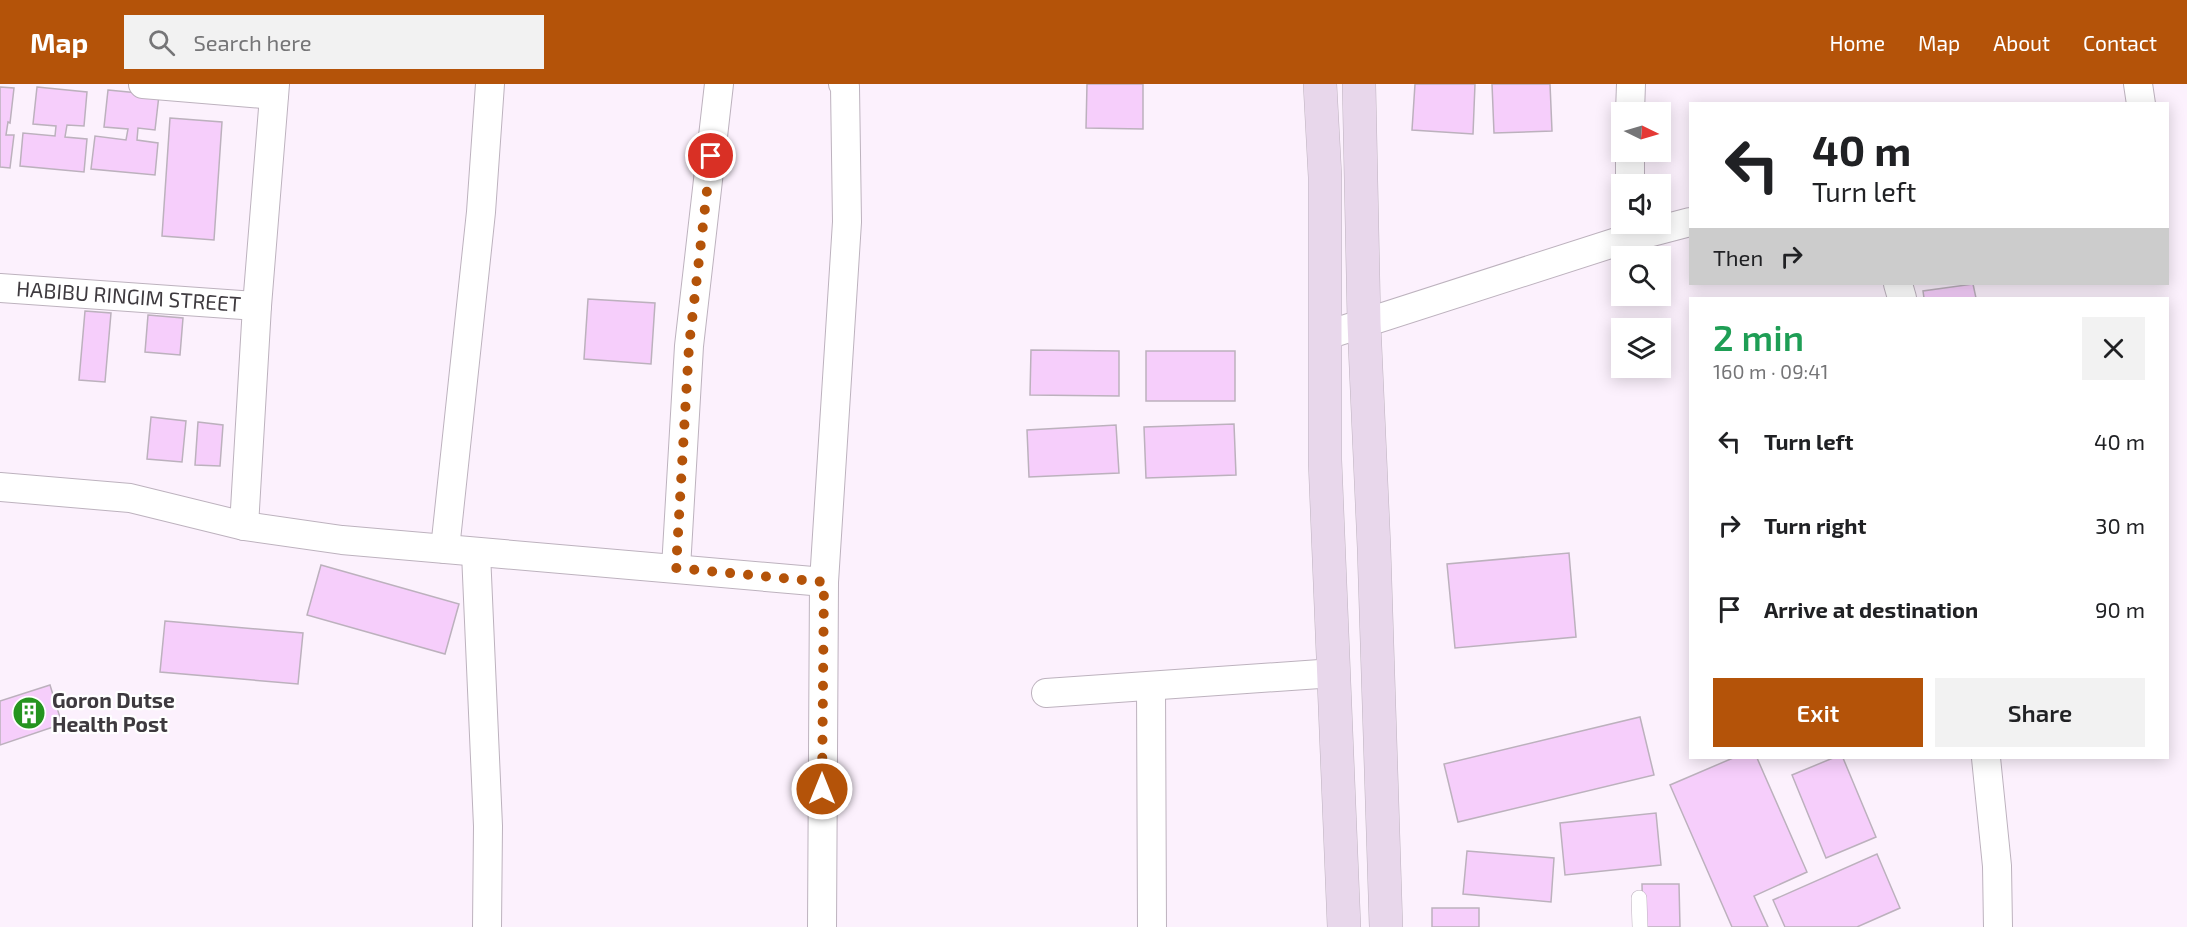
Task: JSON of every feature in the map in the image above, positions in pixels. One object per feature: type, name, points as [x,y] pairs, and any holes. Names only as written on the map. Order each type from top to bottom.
[{"type":"street","points":[[143,84],[274,90],[257,306],[244,526]]},
{"type":"street","points":[[445,549],[481,212],[490,84]]},
{"type":"street","points":[[676,568],[689,346],[719,84]]},
{"type":"street","points":[[822,927],[824,582],[847,222],[845,87],[843,84]]},
{"type":"street","points":[[1320,84],[1325,177],[1324,460],[1344,927]]},
{"type":"street","points":[[1359,84],[1364,322],[1386,927]]},
{"type":"street","points":[[1630,102],[1631,84]]},
{"type":"street","points":[[2138,84],[2141,102]]},
{"type":"street","points":[[1671,225],[1689,222]]},
{"type":"street","points":[[1324,336],[1620,234]]},
{"type":"street","name":"HABIBU RINGIM STREET","points":[[0,288],[257,306]]},
{"type":"street","points":[[0,487],[130,498],[244,526],[342,540],[824,582]]},
{"type":"street","points":[[476,553],[488,826],[487,927]]},
{"type":"street","points":[[1046,693],[1334,674]]},
{"type":"street","points":[[1151,686],[1152,927]]},
{"type":"street","points":[[1986,759],[1997,866],[1998,927]]},
{"type":"lane","points":[[1640,898],[1640,927]]},
{"type":"building","points":[[1087,84],[1143,84],[1143,129],[1086,128]]},
{"type":"building","points":[[1415,84],[1475,84],[1473,134],[1412,130]]},
{"type":"building","points":[[1492,84],[1550,84],[1552,131],[1494,133]]},
{"type":"building","points":[[0,87],[14,88],[10,123],[8,122],[6,135],[14,135],[10,168],[0,167]]},
{"type":"building","points":[[37,87],[87,92],[84,126],[67,125],[65,137],[87,139],[84,172],[20,166],[23,133],[55,136],[56,126],[33,124]]},
{"type":"building","points":[[108,90],[159,95],[155,130],[138,128],[137,140],[158,143],[155,175],[91,169],[95,136],[126,140],[128,129],[104,127]]},
{"type":"building","points":[[170,118],[222,122],[214,240],[162,236]]},
{"type":"building","points":[[1973,285],[1976,297],[1924,297],[1923,291]]},
{"type":"building","points":[[588,299],[655,303],[651,364],[584,359]]},
{"type":"building","points":[[85,311],[111,313],[105,382],[79,380]]},
{"type":"building","points":[[148,315],[183,318],[180,355],[145,352]]},
{"type":"building","points":[[1031,350],[1119,351],[1119,396],[1030,395]]},
{"type":"building","points":[[1146,351],[1235,351],[1235,401],[1146,401]]},
{"type":"building","points":[[151,417],[186,421],[182,462],[147,459]]},
{"type":"building","points":[[198,422],[223,425],[220,466],[195,465]]},
{"type":"building","points":[[1234,424],[1236,475],[1146,478],[1144,427]]},
{"type":"building","points":[[1116,425],[1119,473],[1029,477],[1027,430]]},
{"type":"building","points":[[1569,553],[1576,637],[1455,648],[1447,564]]},
{"type":"building","points":[[321,565],[459,604],[445,654],[307,615]]},
{"type":"building","points":[[165,621],[303,633],[298,684],[160,672]]},
{"type":"building","name":"Goron Dutse Health Post","points":[[50,685],[62,724],[0,745],[0,701]]},
{"type":"building","points":[[1640,717],[1654,775],[1458,822],[1444,764]]},
{"type":"building","points":[[1731,759],[1757,759],[1807,872],[1754,896],[1768,927],[1732,927],[1670,785]]},
{"type":"building","points":[[1831,759],[1843,759],[1876,837],[1826,858],[1792,775]]},
{"type":"building","points":[[1656,813],[1661,865],[1565,875],[1560,823]]},
{"type":"building","points":[[1467,851],[1554,858],[1551,902],[1463,894]]},
{"type":"building","points":[[1877,854],[1900,908],[1857,927],[1785,927],[1773,900]]},
{"type":"building","points":[[1642,884],[1679,884],[1680,927],[1643,927]]},
{"type":"building","points":[[1432,908],[1479,908],[1479,927],[1432,927]]},
{"type":"place","name":"Goron Dutse Health Post","points":[[29,713]]},
{"type":"route","points":[[711,156],[689,346],[676,568],[824,582],[822,789]]}]
